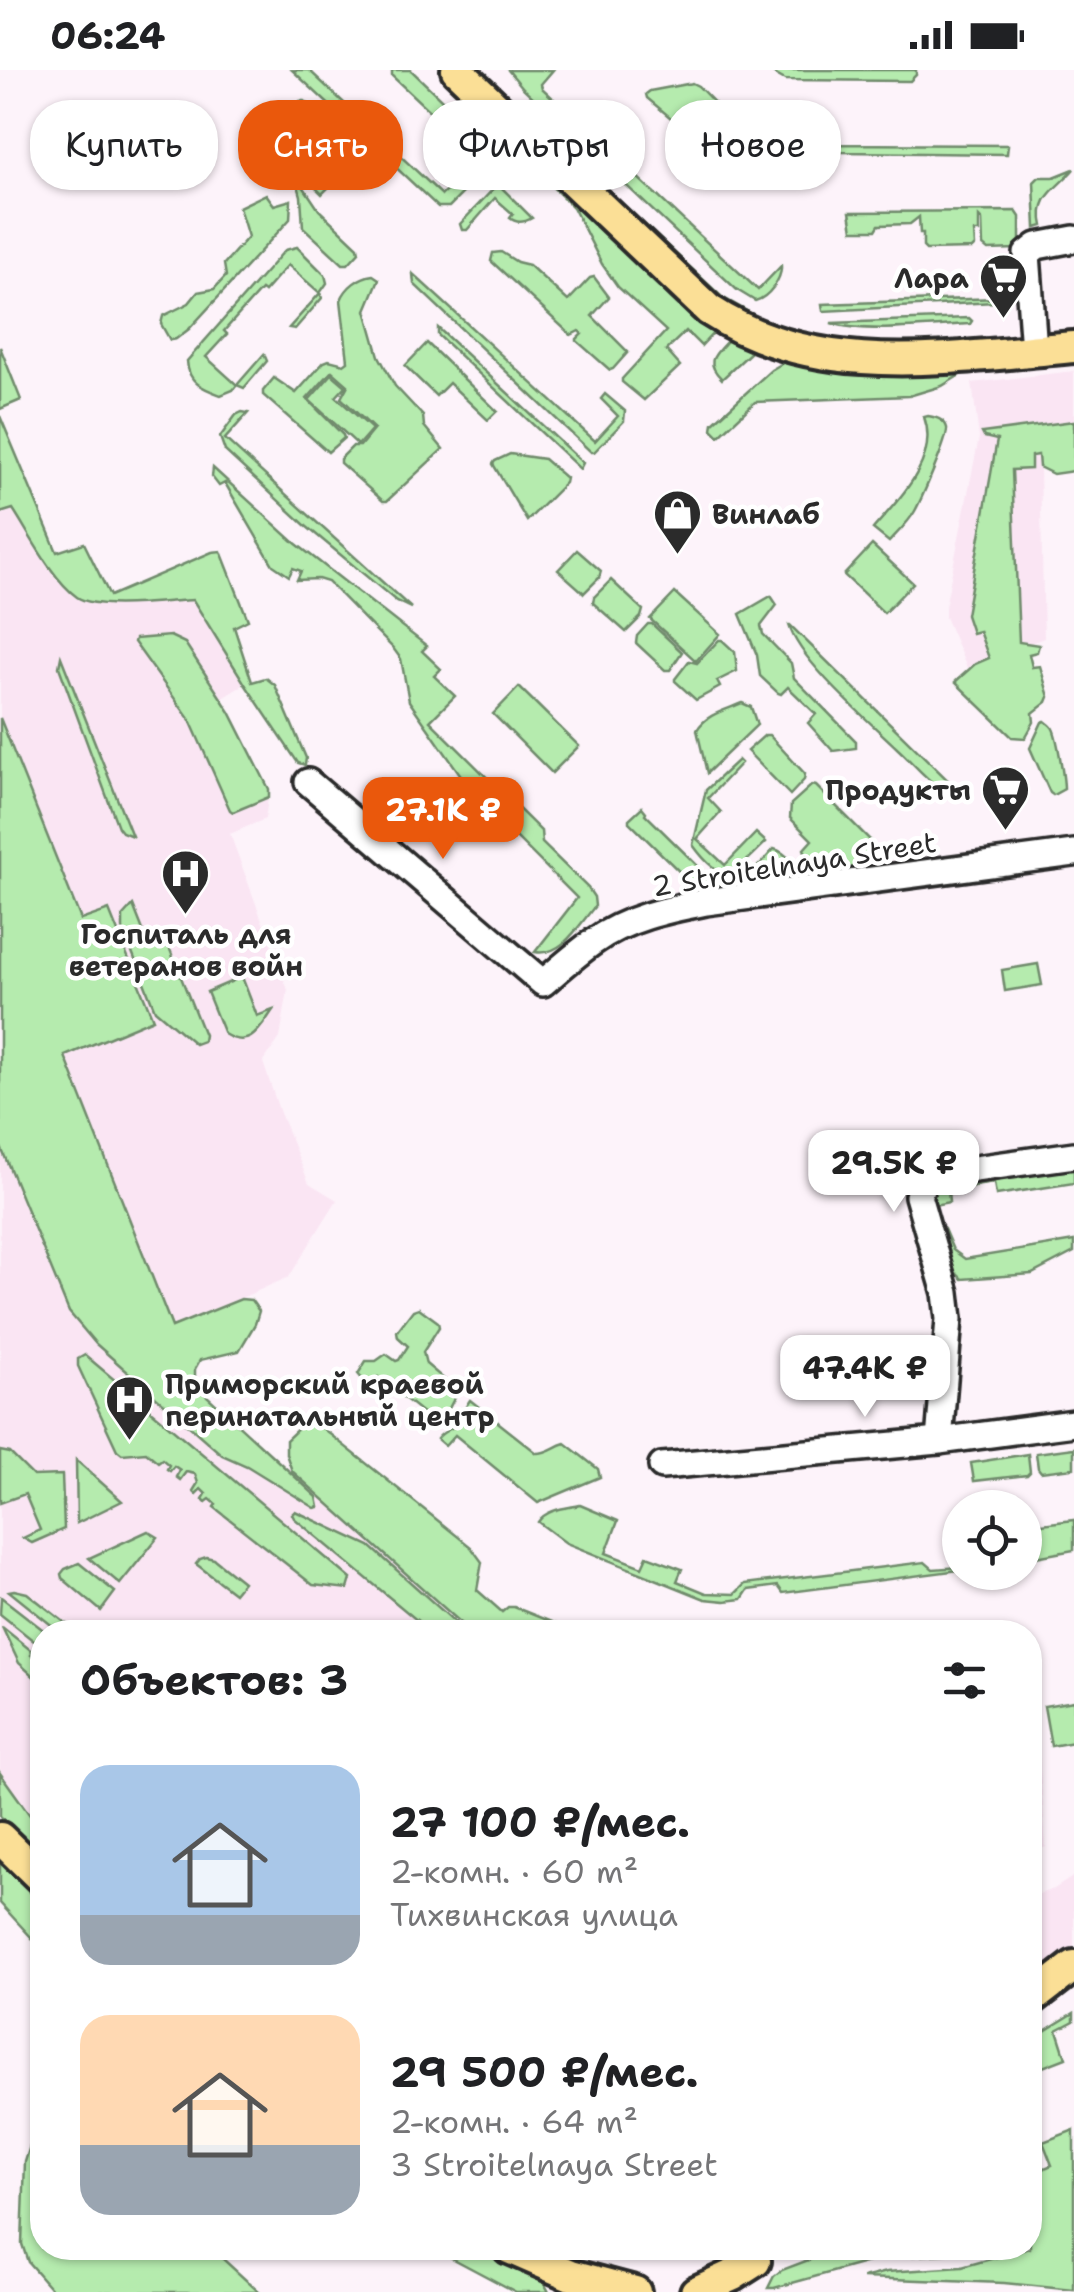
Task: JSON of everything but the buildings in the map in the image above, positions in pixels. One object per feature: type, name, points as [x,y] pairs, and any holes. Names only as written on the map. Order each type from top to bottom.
[{"type":"main road","points":[[457,70],[696,298],[732,325],[776,342],[833,356],[888,361],[1074,347]]},
{"type":"main road","points":[[0,1838],[30,1867]]},
{"type":"main road","points":[[1042,1991],[1074,1966]]},
{"type":"main road","points":[[537,2260],[571,2275],[635,2292]]},
{"type":"main road","points":[[696,2292],[733,2275],[752,2260]]},
{"type":"main road","points":[[736,2292],[756,2260]]},
{"type":"street","points":[[1034,350],[1026,254],[1037,246],[1074,239]]},
{"type":"street","name":"2 Stroitelnaya Street","points":[[308,782],[543,983],[594,941],[659,912],[722,900],[1074,853]]},
{"type":"street","points":[[939,1441],[949,1319],[946,1293],[920,1205],[920,1189],[930,1176],[938,1174],[1074,1154]]},
{"type":"street","points":[[662,1466],[939,1441],[1074,1422]]},
{"type":"shaded area","points":[[1074,371],[1074,425],[1047,429],[1040,468],[1044,638],[967,668],[945,617],[945,607],[979,438],[972,383]]},
{"type":"shaded area","name":"Госпиталь для ветеранов войн","points":[[13,508],[59,579],[103,604],[193,600],[245,684],[219,700],[269,793],[265,819],[230,834],[288,990],[280,1038],[263,1062],[309,1183],[337,1200],[289,1277],[173,1328],[65,1056],[152,1019],[109,911],[81,921],[0,718],[0,513]]},
{"type":"shaded area","name":"Приморский краевой перинатальный центр","points":[[0,1080],[151,1347],[458,1620],[30,1620],[30,1815],[0,1773]]},
{"type":"shaded area","points":[[1042,1795],[1046,1847],[1042,1848]]},
{"type":"shaded area","points":[[1074,1876],[1074,1947],[1042,1966],[1042,1893]]},
{"type":"green space","points":[[292,70],[309,70],[341,100],[324,100]]},
{"type":"green space","points":[[392,70],[411,70],[442,100],[423,100],[423,105],[392,76]]},
{"type":"green space","points":[[472,70],[480,70],[512,100],[504,100]]},
{"type":"green space","points":[[508,70],[553,70],[541,84],[555,100],[536,100]]},
{"type":"green space","points":[[772,70],[916,70],[916,75],[910,81],[785,80]]},
{"type":"green space","points":[[692,83],[712,100],[665,100],[665,113],[647,98],[650,91]]},
{"type":"green space","points":[[841,144],[1008,145],[1007,154],[841,152]]},
{"type":"green space","points":[[403,158],[423,177],[423,190],[437,190],[442,195],[447,190],[466,190],[449,207],[438,207],[403,174]]},
{"type":"green space","points":[[1074,169],[1045,200],[1043,226],[1036,228],[1034,182],[1039,177],[1054,177]]},
{"type":"green space","points":[[645,184],[758,290],[781,266],[779,277],[765,296],[755,301],[737,290],[631,190],[645,190]]},
{"type":"green space","points":[[299,190],[306,190],[319,210],[358,247],[359,252],[348,264],[343,264],[303,227]]},
{"type":"green space","points":[[492,190],[504,190],[532,218],[513,220],[513,214],[495,198],[467,230],[462,230],[460,224]]},
{"type":"green space","points":[[556,190],[563,190],[715,331],[701,346],[686,331],[666,350],[680,366],[644,400],[622,379],[666,331],[618,287],[573,207]]},
{"type":"green space","points":[[600,190],[608,190],[722,297],[756,316],[753,318],[718,300]]},
{"type":"green space","points":[[266,194],[274,205],[291,200],[290,219],[189,329],[170,340],[161,324],[163,316],[189,303],[198,292],[214,289],[226,276],[224,264],[248,237],[239,207]]},
{"type":"green space","points":[[1016,211],[1020,217],[1020,246],[988,250],[983,246],[979,217],[979,232],[974,232],[972,249],[926,250],[919,217],[910,224],[853,230],[850,212]]},
{"type":"green space","points":[[297,247],[325,275],[327,283],[320,293],[288,265],[224,331],[227,334],[206,357],[237,385],[221,395],[208,390],[193,380],[187,361],[285,250]]},
{"type":"green space","points":[[501,252],[529,265],[568,301],[594,277],[609,297],[592,316],[628,352],[613,369],[577,341],[582,334],[579,331],[571,335],[491,261],[493,253]]},
{"type":"green space","points":[[413,274],[595,441],[618,416],[601,399],[605,394],[625,411],[624,421],[591,452],[414,284]]},
{"type":"green space","points":[[373,275],[379,279],[366,310],[379,356],[395,386],[423,416],[424,426],[443,449],[387,501],[340,463],[374,429],[341,398],[348,385],[332,371],[307,399],[343,435],[328,452],[263,395],[274,378],[296,393],[324,362],[348,361],[341,300],[354,283]]},
{"type":"green space","points":[[320,293],[322,298],[295,329],[289,328]]},
{"type":"green space","points":[[1001,298],[995,302],[823,311],[822,304]]},
{"type":"green space","points":[[969,318],[970,324],[899,328],[831,323]]},
{"type":"green space","points":[[438,328],[583,463],[580,469],[438,335]]},
{"type":"green space","points":[[728,340],[752,349],[722,379],[712,363]]},
{"type":"green space","points":[[427,343],[497,411],[488,420],[449,383],[436,396],[405,366]]},
{"type":"green space","points":[[0,347],[21,400],[0,409]]},
{"type":"green space","points":[[264,354],[267,361],[244,388],[237,385]]},
{"type":"green space","points":[[788,360],[960,370],[960,375],[942,386],[909,396],[755,402],[719,436],[712,429],[713,423],[771,370]]},
{"type":"green space","points":[[332,374],[346,386],[336,397],[372,429],[358,445],[309,400]]},
{"type":"green space","points":[[242,412],[248,413],[225,439],[411,608],[396,601],[306,526],[225,451],[220,437]]},
{"type":"green space","points":[[0,416],[57,552],[84,543],[110,596],[221,551],[248,620],[234,627],[252,682],[266,678],[275,685],[306,758],[305,765],[298,763],[193,600],[100,604],[77,597],[50,568],[13,509],[0,513]]},
{"type":"green space","points":[[924,417],[946,425],[944,443],[915,511],[889,542],[873,529],[921,464],[926,449]]},
{"type":"green space","points":[[1074,421],[1074,471],[1053,474],[1039,467],[1038,455],[1031,456],[1031,469],[1012,470],[1019,642],[1039,645],[1037,652],[1029,654],[1032,667],[1040,666],[1049,697],[1033,713],[1034,722],[1025,738],[1012,737],[955,682],[975,664],[989,658],[979,631],[972,633],[966,615],[997,440],[982,433]]},
{"type":"green space","points":[[510,454],[544,459],[566,478],[527,521],[493,464]]},
{"type":"green space","points":[[213,468],[294,542],[427,646],[422,651],[441,669],[434,676],[455,696],[430,721],[541,831],[542,843],[594,897],[595,906],[562,945],[535,952],[577,898],[476,797],[409,701],[401,659],[393,648],[328,582],[297,580],[301,571],[293,568],[289,576],[273,565],[225,483],[219,486],[212,477]]},
{"type":"green space","points":[[872,545],[913,583],[884,613],[844,575]]},
{"type":"green space","points":[[577,550],[601,571],[584,593],[558,570]]},
{"type":"green space","points":[[611,580],[643,610],[626,632],[593,603]]},
{"type":"green space","points":[[675,593],[720,634],[696,661],[650,619]]},
{"type":"green space","points":[[771,596],[777,605],[761,626],[763,634],[791,663],[794,678],[856,741],[856,748],[833,751],[808,723],[816,714],[788,687],[778,693],[760,676],[757,655],[740,614]]},
{"type":"green space","points":[[648,624],[682,652],[670,670],[665,670],[636,643]]},
{"type":"green space","points":[[789,625],[966,798],[944,792],[853,707],[806,656]]},
{"type":"green space","points":[[170,636],[185,643],[230,712],[269,789],[269,797],[230,810],[190,720],[134,642]]},
{"type":"green space","points":[[719,640],[735,652],[737,671],[717,681],[720,687],[696,700],[675,679],[689,661],[697,663]]},
{"type":"green space","points":[[61,657],[132,836],[118,827],[59,667]]},
{"type":"green space","points":[[519,687],[579,746],[552,773],[493,714]]},
{"type":"green space","points":[[742,703],[751,707],[757,725],[707,773],[697,730],[711,716]]},
{"type":"green space","points":[[0,718],[81,920],[109,910],[153,1019],[65,1056],[172,1327],[241,1299],[251,1300],[259,1311],[239,1351],[200,1360],[195,1369],[195,1385],[317,1497],[319,1507],[222,1455],[96,1344],[69,1312],[0,1145]]},
{"type":"green space","points":[[1045,721],[1054,731],[1064,784],[1064,789],[1053,795],[1030,748]]},
{"type":"green space","points":[[765,735],[805,774],[790,795],[747,751]]},
{"type":"green space","points":[[738,760],[741,763],[708,798],[721,812],[697,839],[725,865],[756,833],[766,842],[737,868],[722,871],[713,867],[693,845],[706,790]]},
{"type":"green space","points":[[812,785],[870,840],[867,858],[852,870],[832,874],[813,871],[804,849],[812,840],[790,818],[791,804]]},
{"type":"green space","points":[[642,807],[708,876],[705,887],[697,889],[629,822]]},
{"type":"green space","points":[[774,849],[791,861],[801,879],[716,889],[718,884],[735,882],[749,874]]},
{"type":"green space","points":[[133,905],[148,943],[169,947],[203,1041],[195,1044],[155,1010],[123,929],[123,916]]},
{"type":"green space","points":[[1038,964],[1042,985],[1005,991],[1002,970]]},
{"type":"green space","points":[[242,977],[257,1016],[273,1010],[253,1036],[241,1040],[224,1034],[207,992]]},
{"type":"green space","points":[[1074,1166],[1074,1183],[996,1195],[994,1183],[948,1190],[949,1202],[929,1203],[929,1186]]},
{"type":"green space","points":[[944,1229],[953,1250],[965,1259],[1074,1241],[1074,1252],[1032,1274],[962,1279],[947,1264],[939,1231]]},
{"type":"green space","points":[[419,1308],[439,1327],[423,1352],[426,1364],[458,1391],[446,1414],[423,1425],[419,1422],[424,1414],[378,1377],[369,1387],[358,1374],[366,1361],[376,1361],[386,1354],[399,1360],[408,1346],[397,1331]]},
{"type":"green space","points":[[85,1355],[351,1579],[348,1589],[313,1585],[214,1507],[216,1504],[210,1499],[206,1502],[201,1489],[196,1494],[195,1474],[186,1472],[180,1480],[176,1477],[180,1470],[174,1466],[170,1471],[162,1459],[158,1462],[146,1452],[122,1454],[117,1450],[78,1366],[78,1359]]},
{"type":"green space","points":[[470,1400],[537,1453],[565,1443],[598,1469],[600,1477],[538,1503],[455,1435],[445,1446],[437,1439],[456,1423]]},
{"type":"green space","points":[[305,1422],[321,1427],[471,1547],[482,1562],[477,1590],[502,1612],[514,1607],[546,1620],[458,1620],[292,1471],[286,1440]]},
{"type":"green space","points":[[1074,1448],[1074,1468],[1041,1472],[1038,1468],[1036,1453]]},
{"type":"green space","points":[[0,1451],[10,1453],[33,1476],[62,1475],[64,1529],[32,1543],[23,1538],[40,1530],[25,1494],[0,1503]]},
{"type":"green space","points":[[1028,1454],[1027,1475],[974,1481],[971,1463]]},
{"type":"green space","points":[[76,1460],[122,1501],[77,1523]]},
{"type":"green space","points":[[580,1505],[618,1521],[606,1553],[642,1567],[647,1556],[682,1569],[677,1581],[706,1593],[735,1594],[745,1584],[925,1562],[933,1569],[942,1568],[942,1572],[783,1593],[778,1586],[748,1590],[742,1599],[705,1599],[566,1543],[538,1522],[551,1512]]},
{"type":"green space","points":[[295,1511],[370,1546],[453,1620],[417,1620],[292,1514]]},
{"type":"green space","points":[[1074,1520],[1074,1550],[1042,1556],[1042,1524]]},
{"type":"green space","points":[[148,1531],[158,1537],[120,1584],[89,1558]]},
{"type":"green space","points":[[206,1557],[243,1582],[234,1593],[196,1564]]},
{"type":"green space","points":[[79,1563],[115,1592],[101,1611],[62,1578],[65,1569]]},
{"type":"green space","points":[[9,1591],[27,1593],[62,1620],[45,1620]]},
{"type":"green space","points":[[1,1597],[31,1620],[30,1638],[0,1614]]},
{"type":"green space","points":[[2,1627],[30,1650],[30,1673],[19,1663]]},
{"type":"green space","points":[[1074,1701],[1074,1742],[1051,1746],[1044,1706]]},
{"type":"green space","points":[[0,1773],[30,1815],[30,1845],[0,1816]]},
{"type":"green space","points":[[0,1861],[30,1889],[30,1936],[0,1903]]},
{"type":"green space","points":[[1074,2013],[1074,2021],[1057,2030],[1066,2058],[1042,2067],[1042,2033]]},
{"type":"green space","points":[[1074,2130],[1074,2290],[1004,2283],[863,2278],[887,2272],[962,2267],[987,2260],[1042,2260],[1042,2169],[1052,2165],[1043,2142]]},
{"type":"green space","points":[[30,2146],[30,2260],[224,2260],[259,2292],[54,2292],[28,2262],[22,2244],[25,2162]]},
{"type":"green space","points":[[456,2260],[499,2260],[544,2283],[549,2292],[516,2292]]},
{"type":"green space","points":[[808,2260],[876,2260],[768,2288],[782,2270]]},
{"type":"place","name":"Лара","points":[[1004,320]]},
{"type":"place","name":"Винлаб","points":[[677,556]]},
{"type":"place","name":"Продукты","points":[[1006,832]]},
{"type":"place","name":"Госпиталь для ветеранов войн","points":[[186,916]]},
{"type":"place","name":"Приморский краевой перинатальный центр","points":[[130,1442]]}]
